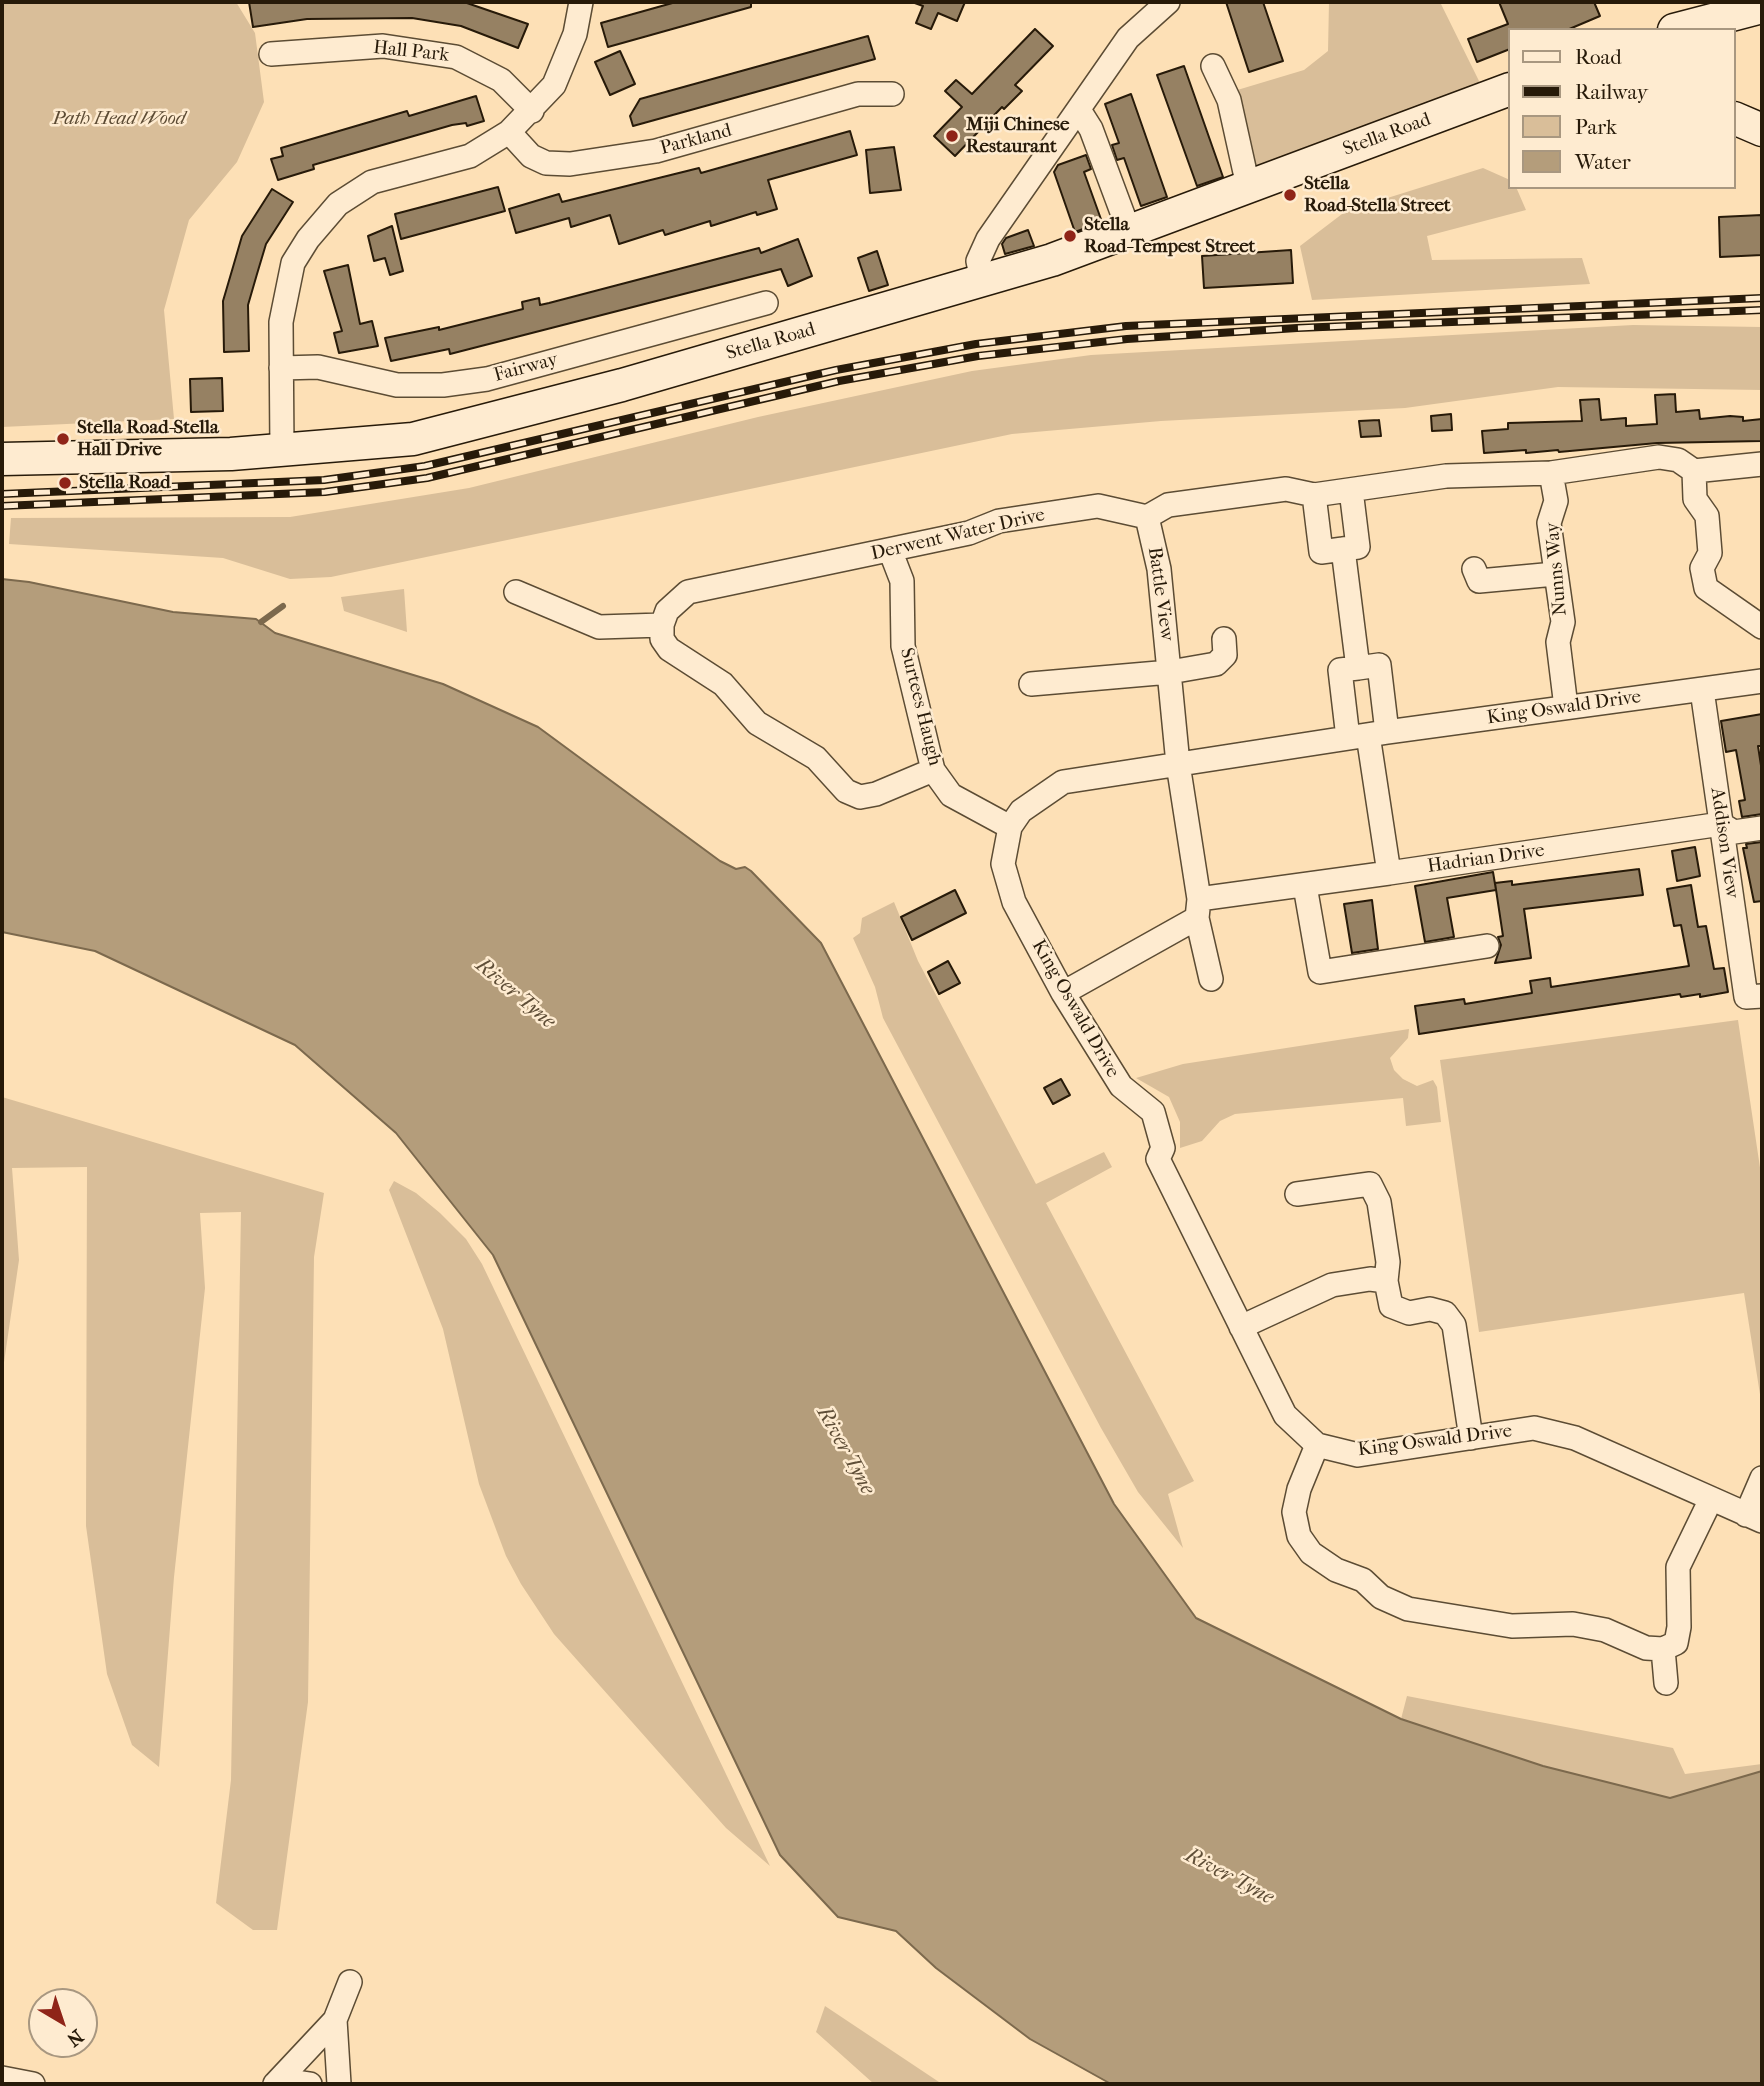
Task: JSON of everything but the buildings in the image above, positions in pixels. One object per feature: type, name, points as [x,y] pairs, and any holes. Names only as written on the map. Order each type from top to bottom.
[{"type":"main road","points":[[1682,28],[1762,7]]},
{"type":"main road","name":"Stella Road","points":[[2,459],[282,451],[413,439],[622,385],[1052,260],[1508,90]]},
{"type":"main road","points":[[1736,119],[1762,130]]},
{"type":"street","points":[[282,451],[281,322],[293,263],[321,222],[338,204],[372,182],[470,156],[509,132],[554,85],[565,63],[581,2]]},
{"type":"street","points":[[982,281],[978,261],[981,252],[1128,38],[1168,2]]},
{"type":"street","name":"Hall Park","points":[[271,54],[383,46],[456,57],[500,80],[532,111]]},
{"type":"street","points":[[1213,66],[1229,100],[1248,186]]},
{"type":"street","name":"Parkland","points":[[509,132],[531,156],[546,163],[581,163],[656,151],[858,94],[892,94]]},
{"type":"street","points":[[1079,110],[1091,129],[1129,231]]},
{"type":"street","name":"Fairway","points":[[281,368],[318,367],[397,385],[443,385],[487,379],[766,303]]},
{"type":"street","points":[[1147,517],[1168,505],[1286,489],[1314,495],[1446,476],[1551,473],[1660,457],[1678,460],[1694,471],[1762,464]]},
{"type":"street","points":[[1694,471],[1695,499],[1707,516],[1710,553],[1702,568],[1706,588],[1762,627]]},
{"type":"street","name":"Nunns Way","points":[[1551,473],[1556,501],[1549,523],[1563,622],[1558,642],[1566,707]]},
{"type":"street","points":[[1314,495],[1321,552],[1358,547],[1351,490]]},
{"type":"street","name":"Derwent Water Drive","points":[[662,625],[667,611],[688,592],[969,533],[999,521],[1098,506],[1147,517]]},
{"type":"street","name":"Battle View","points":[[1147,517],[1159,569],[1178,764],[1211,979]]},
{"type":"street","points":[[1343,549],[1358,668]]},
{"type":"street","name":"Surtees Haugh","points":[[890,550],[902,581],[903,646],[933,770],[951,795],[1010,827]]},
{"type":"street","points":[[1474,569],[1475,578],[1479,582],[1555,574]]},
{"type":"street","points":[[516,592],[599,627],[662,625],[662,639],[669,649],[723,684],[757,723],[773,734],[795,743],[816,758],[846,791],[860,797],[876,794],[933,770]]},
{"type":"street","points":[[1031,684],[1170,672],[1216,664],[1225,655],[1224,639]]},
{"type":"street","points":[[1368,735],[1378,665],[1340,670],[1368,735],[1389,873]]},
{"type":"street","name":"King Oswald Drive","points":[[1754,1518],[1575,1438],[1534,1428],[1358,1455],[1317,1445],[1285,1415],[1158,1160],[1163,1148],[1153,1111],[1121,1086],[1063,993],[1014,902],[1003,864],[1010,827],[1021,811],[1063,782],[1368,735],[1762,681]]},
{"type":"street","name":"Addison View","points":[[1702,690],[1721,824],[1754,996]]},
{"type":"street","name":"Hadrian Drive","points":[[1198,908],[1305,886],[1721,824],[1734,832],[1762,828]]},
{"type":"street","points":[[1305,886],[1320,972],[1487,946]]},
{"type":"street","points":[[1063,993],[1198,908]]},
{"type":"street","points":[[1297,1194],[1370,1184],[1379,1202],[1388,1262],[1385,1281],[1391,1306],[1409,1313],[1430,1309],[1445,1313],[1454,1325],[1471,1438]]},
{"type":"street","points":[[1241,1327],[1332,1285],[1370,1279],[1385,1281]]},
{"type":"street","points":[[1317,1445],[1298,1489],[1294,1512],[1299,1536],[1311,1553],[1336,1570],[1363,1580],[1381,1597],[1408,1609],[1512,1626],[1573,1624],[1605,1630],[1646,1648],[1663,1649],[1676,1643],[1679,1627],[1678,1567],[1711,1499]]},
{"type":"street","points":[[1754,1518],[1762,1478]]},
{"type":"street","points":[[1663,1649],[1666,1683]]},
{"type":"street","points":[[275,2084],[335,2020],[350,1982]]},
{"type":"street","points":[[335,2020],[339,2084]]},
{"type":"street","points":[[2,2078],[33,2084]]},
{"type":"street","points":[[275,2084],[290,2081],[310,2084]]},
{"type":"green space","name":"Path Head Wood","points":[[2,2],[236,2],[255,33],[264,102],[237,162],[189,220],[164,310],[174,419],[2,427]]},
{"type":"green space","points":[[1329,2],[1440,2],[1480,83],[1254,173],[1234,91],[1304,70],[1328,51]]},
{"type":"green space","points":[[1483,168],[1508,179],[1508,189],[1517,189],[1526,210],[1427,236],[1432,260],[1582,258],[1590,284],[1312,300],[1300,246],[1346,211]]},
{"type":"green space","points":[[1633,325],[1762,327],[1762,390],[1558,387],[1405,408],[1161,421],[1012,434],[331,577],[290,579],[223,558],[9,544],[11,518],[290,517],[469,488],[758,417],[972,371],[1091,355]]},
{"type":"green space","points":[[404,589],[407,632],[344,611],[341,597]]},
{"type":"green space","points":[[894,902],[918,961],[1036,1184],[1104,1152],[1112,1167],[1046,1203],[1194,1481],[1168,1494],[1183,1548],[1138,1492],[1101,1428],[883,1018],[875,987],[853,938],[860,933],[862,918]]},
{"type":"green space","points":[[1738,1020],[1762,1181],[1762,1407],[1744,1293],[1479,1332],[1440,1060]]},
{"type":"green space","points":[[1409,1029],[1408,1038],[1390,1058],[1394,1070],[1403,1079],[1417,1086],[1433,1080],[1437,1087],[1441,1122],[1406,1126],[1403,1098],[1235,1114],[1220,1121],[1202,1141],[1180,1148],[1180,1122],[1169,1097],[1136,1078],[1183,1064]]},
{"type":"green space","points":[[2,1097],[324,1193],[314,1257],[308,1702],[277,1930],[253,1930],[216,1903],[231,1780],[241,1212],[200,1213],[205,1288],[174,1577],[159,1767],[132,1745],[107,1674],[86,1526],[87,1167],[12,1168],[19,1260],[2,1376]]},
{"type":"green space","points":[[394,1181],[416,1193],[440,1213],[466,1239],[482,1264],[770,1866],[726,1828],[554,1634],[521,1584],[506,1556],[479,1484],[443,1329],[389,1190]]},
{"type":"green space","points":[[1407,1696],[1673,1748],[1685,1774],[1762,1764],[1762,1771],[1670,1798],[1543,1766],[1401,1719]]},
{"type":"green space","points":[[825,2006],[942,2084],[874,2084],[816,2032]]},
{"type":"water","name":"River Tyne","points":[[2,579],[29,582],[173,612],[256,619],[275,633],[443,684],[538,727],[720,861],[736,869],[745,867],[751,871],[821,943],[1114,1504],[1196,1618],[1401,1719],[1543,1766],[1670,1798],[1762,1771],[1762,2084],[1111,2084],[1030,2039],[936,1968],[896,1931],[838,1917],[780,1855],[493,1255],[396,1133],[295,1045],[95,951],[2,932]]},
{"type":"waterway","points":[[261,622],[283,606]]},
{"type":"railway","points":[[2,494],[324,480],[425,466],[836,370],[976,344],[1126,326],[1762,298]]},
{"type":"railway","points":[[2,506],[325,492],[427,478],[839,381],[978,356],[1127,339],[1297,328],[1762,310]]},
{"type":"place","name":"Miji Chinese Restaurant","points":[[952,136]]},
{"type":"place","name":"Stella Road-Stella Street","points":[[1290,195]]},
{"type":"place","name":"Stella Road-Tempest Street","points":[[1070,236]]},
{"type":"place","name":"Stella Road-Stella Hall Drive","points":[[63,439]]},
{"type":"place","name":"Stella Road","points":[[65,483]]}]
